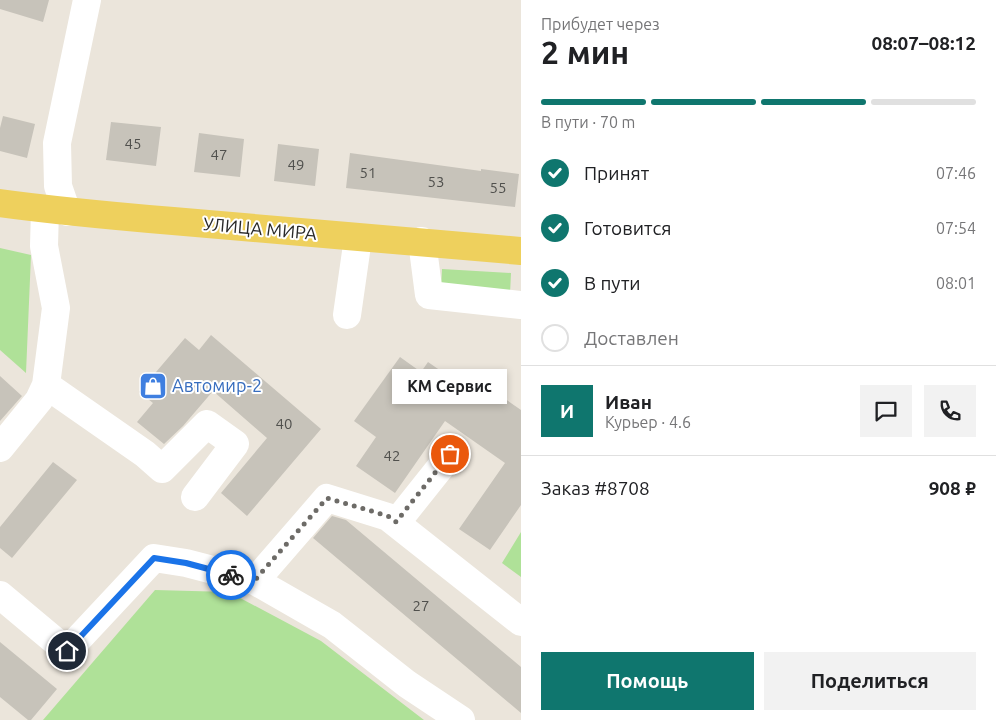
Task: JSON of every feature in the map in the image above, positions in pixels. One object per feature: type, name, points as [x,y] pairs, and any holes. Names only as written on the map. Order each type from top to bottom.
[{"type":"main road","name":"УЛИЦА МИРА","points":[[0,203],[56,210],[358,238],[422,241],[521,251]]},
{"type":"street","points":[[0,448],[39,400],[46,385],[56,308],[44,246],[56,210],[58,143],[87,0]]},
{"type":"street","points":[[347,315],[358,238]]},
{"type":"street","points":[[422,241],[429,294],[521,305]]},
{"type":"street","points":[[46,385],[145,454],[162,469],[207,424],[235,444],[195,497]]},
{"type":"street","points":[[396,522],[450,454]]},
{"type":"street","points":[[255,580],[327,498],[388,516],[521,622]]},
{"type":"street","points":[[0,595],[67,651],[154,558],[186,563],[255,580],[332,625],[407,684],[461,720]]},
{"type":"green space","points":[[0,248],[31,255],[26,373],[0,350]]},
{"type":"green space","points":[[442,269],[511,273],[510,294],[441,290]]},
{"type":"green space","points":[[521,532],[521,577],[502,563]]},
{"type":"green space","points":[[155,590],[229,592],[321,641],[424,720],[43,720]]},
{"type":"building","points":[[0,0],[49,0],[43,22],[0,9]]},
{"type":"building","points":[[3,116],[35,124],[27,158],[0,151],[0,128]]},
{"type":"building","points":[[111,122],[161,127],[156,166],[106,160]]},
{"type":"building","points":[[199,133],[244,139],[240,177],[194,172]]},
{"type":"building","points":[[278,144],[319,149],[315,186],[274,181]]},
{"type":"building","points":[[350,153],[481,171],[481,169],[519,174],[515,207],[346,188]]},
{"type":"building","points":[[211,335],[321,429],[247,516],[221,493],[267,438],[213,391],[183,426],[164,444],[137,422],[153,403],[139,392],[185,338],[199,350]]},
{"type":"building","points":[[400,357],[421,372],[428,362],[477,396],[485,385],[521,410],[521,505],[490,550],[459,529],[505,463],[445,421],[395,493],[356,466],[376,437],[354,421]]},
{"type":"building","points":[[0,376],[22,396],[0,421]]},
{"type":"building","points":[[53,462],[77,480],[12,558],[0,548],[0,527]]},
{"type":"building","points":[[332,516],[346,520],[521,667],[521,713],[313,538]]},
{"type":"building","points":[[0,642],[57,689],[31,720],[28,720],[0,697]]},
{"type":"way so far","points":[[231,575],[255,580],[327,498],[388,516],[396,522],[450,454]]},
{"type":"place","name":"Автомир-2","points":[[153,386]]},
{"type":"place","name":"КМ Сервис","points":[[450,454]]},
{"type":"route","points":[[67,651],[154,558],[186,563],[231,575]]}]
